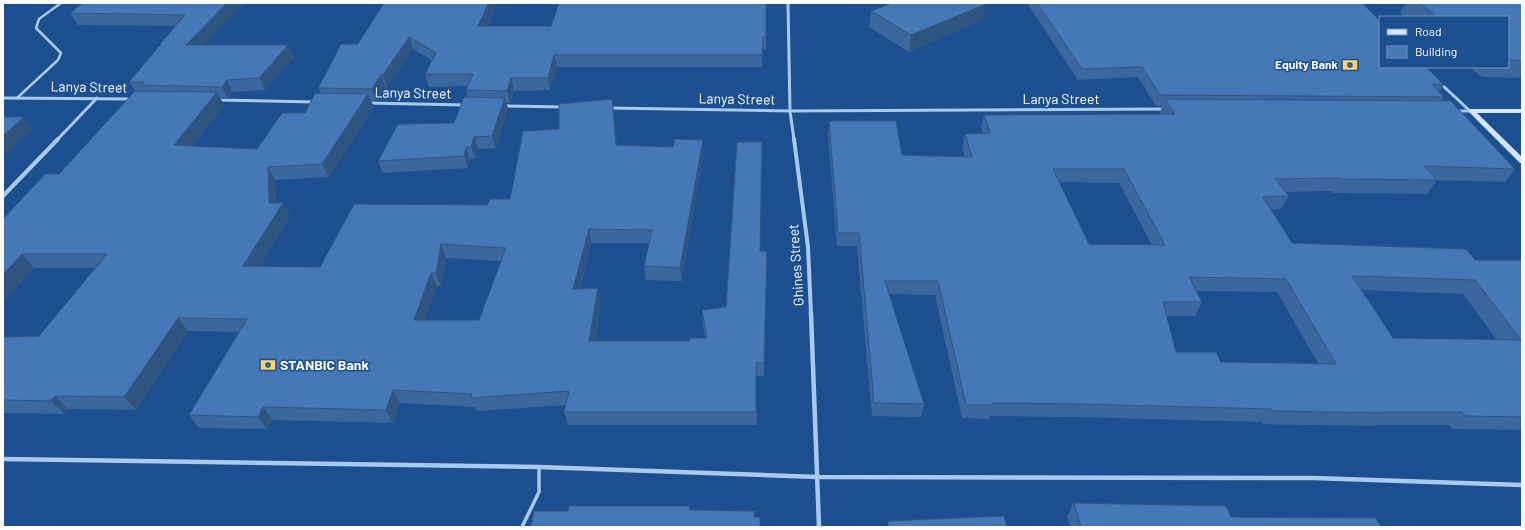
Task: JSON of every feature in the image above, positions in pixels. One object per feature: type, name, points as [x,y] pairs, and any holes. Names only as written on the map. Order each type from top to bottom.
[{"type":"street","name":"Ghines Street","points":[[788,3],[790,111],[808,247],[819,527]]},
{"type":"street","points":[[1438,82],[1471,111],[1522,161]]},
{"type":"street","name":"Lanya Street","points":[[3,98],[136,99]]},
{"type":"street","points":[[3,196],[97,98]]},
{"type":"street","points":[[216,100],[319,102]]},
{"type":"street","name":"Lanya Street","points":[[358,103],[469,105]]},
{"type":"street","points":[[500,106],[571,107]]},
{"type":"street","name":"Lanya Street","points":[[602,108],[790,111],[1170,109]]},
{"type":"street","points":[[1455,111],[1522,111]]},
{"type":"street","points":[[3,459],[539,468],[817,477],[1313,478],[1522,485]]},
{"type":"lane","points":[[17,98],[58,60],[61,53],[36,28],[39,18],[61,3]]},
{"type":"lane","points":[[522,527],[539,492],[539,468]]},
{"type":"building","points":[[83,3],[227,3],[186,45],[288,45],[259,78],[227,80],[222,87],[141,85],[144,82],[129,82],[159,46],[161,46],[160,44],[185,15],[70,13]]},
{"type":"building","points":[[384,3],[489,3],[478,26],[551,26],[559,3],[766,3],[766,37],[763,37],[762,55],[554,55],[548,78],[511,78],[507,91],[466,90],[473,74],[425,74],[436,53],[409,37],[372,89],[318,88],[341,44],[358,44]]},
{"type":"building","points":[[892,3],[986,4],[911,35],[871,11]]},
{"type":"building","points":[[1037,3],[1362,3],[1379,20],[1379,68],[1427,68],[1444,85],[1432,84],[1444,97],[1160,95],[1142,67],[1082,69]]},
{"type":"building","points":[[1419,3],[1522,3],[1522,61],[1509,60],[1509,16],[1436,16]]},
{"type":"building","points":[[135,91],[217,92],[174,145],[257,149],[282,113],[305,113],[315,93],[368,94],[322,164],[268,167],[269,203],[283,203],[243,266],[320,267],[354,204],[487,205],[490,199],[510,199],[523,131],[559,129],[559,104],[612,99],[616,145],[673,147],[675,139],[703,140],[680,268],[644,266],[652,230],[589,229],[573,289],[598,288],[589,341],[689,341],[690,338],[707,338],[702,310],[726,307],[737,142],[762,142],[760,251],[767,251],[764,363],[756,363],[756,412],[564,412],[569,391],[471,398],[472,394],[393,390],[386,410],[263,407],[258,417],[189,415],[247,319],[178,318],[124,397],[55,396],[51,401],[3,400],[3,337],[39,336],[107,254],[22,254],[3,275],[3,219],[45,174],[59,174]],"holes":[[[441,244],[506,248],[479,320],[414,320],[431,273],[436,273]]]},
{"type":"building","points":[[464,97],[505,98],[492,136],[474,137],[471,147],[466,147],[464,156],[378,161],[398,124],[454,123]]},
{"type":"building","points":[[1165,99],[1451,101],[1515,169],[1424,166],[1437,180],[1340,178],[1275,179],[1289,196],[1263,197],[1292,243],[1466,249],[1475,260],[1522,260],[1522,417],[1465,416],[1462,412],[1386,412],[1387,413],[1272,411],[1271,409],[1078,404],[993,403],[993,405],[966,405],[938,281],[885,281],[924,404],[874,403],[859,233],[838,233],[829,121],[896,121],[902,155],[972,157],[965,134],[990,133],[984,115],[1175,114]],"holes":[[[1053,169],[1124,169],[1165,245],[1089,244]],[[1352,276],[1475,280],[1521,340],[1393,338]],[[1189,277],[1286,279],[1336,364],[1221,362],[1216,352],[1176,352],[1163,302],[1202,302]]]},
{"type":"building","points":[[3,117],[24,117],[3,136]]},
{"type":"building","points":[[1074,503],[1226,506],[1231,517],[1376,518],[1381,527],[1081,527]]},
{"type":"building","points":[[569,506],[690,506],[689,510],[755,511],[754,517],[760,517],[760,527],[531,527],[534,511],[568,511]]},
{"type":"building","points":[[1004,516],[1007,527],[888,527],[888,521]]},
{"type":"place","name":"Equity Bank","points":[[1350,65]]},
{"type":"place","name":"STANBIC Bank","points":[[268,365]]}]
